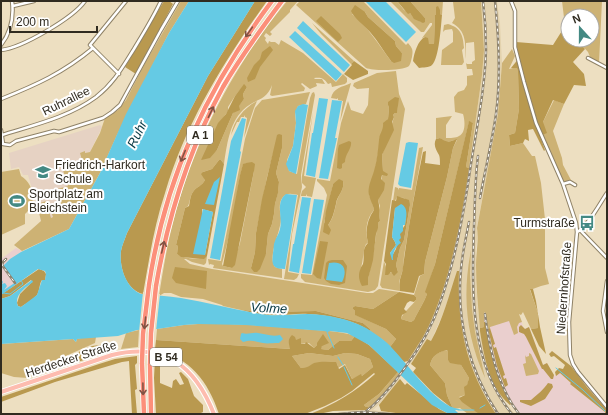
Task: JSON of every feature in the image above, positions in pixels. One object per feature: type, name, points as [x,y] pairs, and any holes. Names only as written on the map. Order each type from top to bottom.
[{"type":"highway","name":"A 1","points":[[144,414],[142,364],[143,334],[155,248],[164,212],[178,170],[203,111],[225,70],[249,32],[272,1]]},
{"type":"highway","name":"A 1","points":[[151,414],[151,333],[156,286],[171,216],[182,179],[194,149],[223,87],[255,36],[282,1]]},
{"type":"main road","name":"Herdecker Straße","points":[[1,392],[112,355],[131,352],[146,352],[177,362],[188,371],[201,386],[214,414]]},
{"type":"street","points":[[1,45],[10,28],[13,6],[12,1]]},
{"type":"street","points":[[13,6],[34,1]]},
{"type":"street","points":[[1,50],[34,39],[73,12],[85,1]]},
{"type":"street","points":[[119,74],[90,45],[126,1]]},
{"type":"street","name":"Ruhrallee","points":[[2,135],[49,120],[87,103],[106,88],[119,74],[161,1]]},
{"type":"street","points":[[1,130],[2,146],[10,145],[16,141],[54,131],[59,132],[103,118],[116,109],[124,99],[178,1]]},
{"type":"street","name":"Niedernhofstraße","points":[[511,1],[515,11],[514,47],[536,123],[563,184],[579,231],[569,322],[570,355],[578,372],[607,407]]},
{"type":"street","points":[[1,99],[32,87],[66,69],[93,48]]},
{"type":"street","points":[[588,58],[607,68]]},
{"type":"street","points":[[563,184],[570,182],[575,185]]},
{"type":"street","points":[[607,193],[579,231],[607,258]]},
{"type":"street","points":[[607,281],[603,311],[607,332]]},
{"type":"shaded area","points":[[164,1],[169,1],[173,4],[136,74],[125,67]]},
{"type":"shaded area","points":[[181,1],[189,1],[169,33],[117,135],[100,173],[69,229],[22,251],[14,245],[41,221],[37,204],[46,201],[51,218],[53,217],[51,211],[60,208],[54,190],[68,186],[62,167],[82,160],[80,153],[85,151],[85,153],[90,152],[100,133],[105,118],[118,110],[126,100],[144,65]]},
{"type":"shaded area","points":[[255,1],[267,1],[221,69],[184,141],[165,193],[158,218],[143,294],[137,292],[128,283],[121,264],[121,251],[127,233],[208,76]]},
{"type":"shaded area","points":[[287,1],[298,1],[290,12],[270,32],[272,34],[270,36],[266,33],[264,36],[266,38],[265,40],[268,44],[269,41],[275,42],[279,45],[281,40],[303,53],[336,82],[343,74],[347,78],[347,82],[345,84],[332,87],[331,83],[328,84],[322,78],[314,78],[322,79],[325,84],[316,83],[317,86],[310,89],[302,83],[301,84],[305,88],[304,91],[272,96],[270,95],[272,85],[267,94],[243,110],[232,128],[224,164],[221,160],[219,160],[212,169],[203,172],[205,180],[193,192],[188,206],[185,208],[176,245],[178,246],[177,254],[183,257],[192,258],[207,256],[206,263],[204,265],[184,259],[190,264],[212,269],[367,293],[373,293],[379,289],[399,292],[373,309],[355,306],[352,308],[356,315],[386,329],[396,339],[390,347],[370,331],[370,329],[363,323],[316,311],[270,312],[241,310],[203,299],[181,297],[171,293],[164,293],[159,296],[165,258],[172,229],[193,160],[205,131],[234,77],[250,50]],"holes":[[[244,85],[247,87],[243,94],[244,99],[233,113],[217,150],[211,155],[220,122],[228,111],[228,107],[235,96]]]},
{"type":"shaded area","points":[[300,1],[363,1],[406,45],[408,43],[410,45],[412,57],[410,65],[406,68],[395,70],[375,70],[366,68],[296,5]],"holes":[[[365,12],[368,17],[395,41],[396,46],[402,53],[391,61],[368,30],[352,14]]]},
{"type":"shaded area","points":[[390,1],[397,1],[404,10],[421,22],[425,18],[410,1],[443,1],[442,15],[440,14],[440,10],[435,16],[434,44],[429,44],[425,37],[422,38],[432,23],[430,23],[424,32],[421,32]]},
{"type":"shaded area","points":[[397,1],[410,1],[425,18],[425,22],[423,23],[414,19],[410,13],[408,14]]},
{"type":"shaded area","points":[[451,1],[481,1],[484,50],[482,75],[469,168],[466,167],[473,123],[469,122],[435,264],[426,292],[427,294],[414,320],[411,322],[401,319],[416,300],[414,295],[420,276],[424,274],[425,262],[453,148],[457,140],[445,142],[440,138],[436,139],[436,118],[452,116],[446,125],[446,138],[458,137],[463,132],[464,117],[463,114],[455,112],[454,97],[458,92],[464,90],[467,85],[467,76],[473,75],[472,69],[467,69],[466,63],[472,64],[475,60],[474,42],[466,43],[466,59],[463,34],[457,26],[452,23],[455,18],[453,2]]},
{"type":"shaded area","points":[[481,1],[497,1],[500,23],[502,63],[498,114],[477,227],[476,281],[478,309],[483,346],[497,389],[505,403],[515,414],[496,414],[479,385],[471,366],[463,336],[460,316],[458,296],[459,271],[431,341],[428,339],[411,364],[408,361],[437,308],[450,265],[464,201],[482,75],[484,50]]},
{"type":"shaded area","points":[[562,1],[602,1],[600,42],[600,8],[563,8]]},
{"type":"shaded area","points":[[355,5],[365,12],[368,17],[395,41],[396,46],[402,53],[401,61],[394,63],[391,61],[373,35],[352,14],[351,11]]},
{"type":"shaded area","points":[[438,6],[440,14],[442,15],[436,56],[431,66],[419,68],[413,61],[415,51],[420,41],[425,37],[428,38],[429,44],[434,44],[435,15],[436,7]]},
{"type":"shaded area","points":[[321,16],[340,34],[342,38],[338,42],[316,21]]},
{"type":"shaded area","points":[[312,23],[354,61],[351,64]]},
{"type":"shaded area","points":[[448,24],[459,30],[462,36],[464,62],[462,65],[441,65],[442,50],[453,42],[452,29],[445,30],[443,32],[444,25]]},
{"type":"shaded area","points":[[560,34],[560,48],[585,49],[573,62],[584,74],[586,86],[574,85],[564,104],[553,100],[543,122],[547,133],[540,136],[545,150],[544,151],[533,129],[528,130],[529,141],[525,139],[523,143],[510,146],[509,135],[515,133],[519,109],[518,72],[517,68],[511,68],[519,58],[516,42],[553,45]]},
{"type":"shaded area","points":[[270,46],[273,50],[260,67],[255,79],[248,82],[247,78],[254,65],[260,59],[262,52]]},
{"type":"shaded area","points":[[584,48],[600,48],[599,63],[590,57]]},
{"type":"shaded area","points":[[512,49],[515,56],[509,69],[517,67],[519,109],[515,133],[509,135],[510,146],[523,143],[532,156],[535,156],[541,183],[545,219],[545,268],[549,284],[530,290],[538,313],[538,328],[531,329],[523,312],[521,315],[519,314],[522,322],[519,323],[517,327],[518,333],[514,335],[509,321],[488,329],[485,312],[484,327],[480,328],[476,265],[478,241],[477,228],[498,114],[502,63]]},
{"type":"shaded area","points":[[354,61],[368,71],[368,74],[353,80],[344,74]]},
{"type":"shaded area","points":[[396,71],[399,94],[405,109],[378,286],[375,290],[368,292],[305,282],[301,278],[301,274],[312,275],[327,195],[317,179],[330,181],[341,123],[348,101],[351,110],[363,114],[368,105],[369,88],[357,89],[353,86],[354,83],[377,73]],"holes":[[[398,98],[397,113],[393,115],[394,117],[382,155],[383,171],[378,200],[380,206],[380,221],[378,223],[368,285],[360,270],[365,247],[368,243],[366,230],[368,221],[374,210],[369,195],[369,190],[375,170],[379,139],[388,119],[388,105]],[[343,181],[343,188],[328,225],[324,223],[333,184]]]},
{"type":"shaded area","points":[[351,83],[340,122],[343,101],[338,100],[338,98],[331,98],[336,90]]},
{"type":"shaded area","points":[[244,84],[247,87],[243,94],[244,99],[239,106],[240,110],[233,113],[217,150],[210,158],[201,160],[218,123],[226,114],[235,96]]},
{"type":"shaded area","points":[[310,92],[306,104],[298,106],[295,114],[296,123],[293,146],[287,160],[289,171],[297,174],[310,98],[312,93],[314,92],[315,95],[301,175],[302,187],[292,234],[288,272],[299,274],[294,280],[284,279],[298,195],[294,194],[285,195],[281,199],[281,218],[273,250],[273,262],[275,267],[282,269],[282,278],[213,268],[214,265],[209,265],[208,259],[221,261],[245,139],[255,108],[262,100]],"holes":[[[282,148],[276,173],[279,182],[278,192],[272,224],[268,234],[266,254],[251,268],[267,177],[273,154]],[[246,163],[254,171],[240,243],[232,268],[223,266],[222,264],[232,224],[240,176],[243,165]]]},
{"type":"shaded area","points":[[395,97],[399,98],[397,113],[393,115],[394,117],[392,122],[394,130],[382,155],[383,171],[388,174],[387,176],[382,175],[381,179],[385,183],[384,190],[378,200],[380,221],[378,223],[368,285],[362,286],[359,274],[360,268],[364,261],[364,251],[368,243],[367,226],[374,210],[369,195],[369,186],[376,163],[379,138],[383,128],[383,123],[388,119],[388,102]]},
{"type":"shaded area","points":[[554,100],[564,104],[553,131],[563,165],[571,180],[563,182],[542,135],[543,122]]},
{"type":"shaded area","points":[[257,101],[244,138],[247,118],[245,115],[244,117],[241,117],[239,122],[237,122],[231,135],[234,124],[240,115]]},
{"type":"shaded area","points":[[313,112],[304,176],[316,178],[312,197],[307,196],[307,194],[306,196],[301,196],[295,231],[301,195],[302,191],[306,187],[302,183],[302,176]]},
{"type":"shaded area","points":[[469,121],[473,123],[466,167],[469,168],[463,206],[450,266],[438,304],[429,326],[408,361],[404,362],[390,347],[396,339],[386,329],[355,315],[355,311],[352,308],[355,306],[373,309],[399,292],[414,295],[416,297],[414,302],[410,301],[407,303],[404,309],[407,312],[402,315],[401,319],[411,322],[414,320],[427,294],[425,292],[435,264]]},
{"type":"shaded area","name":"Friedrich-Harkort Schule","points":[[100,125],[102,127],[90,152],[85,153],[82,160],[71,162],[68,186],[60,208],[53,218],[41,221],[28,175],[23,175],[19,167],[11,169],[9,153]]},
{"type":"shaded area","points":[[277,135],[282,135],[282,148],[276,173],[279,182],[278,193],[272,224],[268,234],[266,254],[260,269],[257,272],[254,272],[251,268],[255,252],[256,233],[262,199]]},
{"type":"shaded area","points":[[440,138],[448,142],[457,139],[453,148],[425,262],[424,274],[419,276],[414,293],[400,291],[400,281],[407,238],[423,152],[426,151],[425,163],[440,165],[435,143],[436,139]]},
{"type":"shaded area","points":[[349,141],[351,142],[351,145],[345,162],[342,164],[342,168],[337,168],[339,145]]},
{"type":"shaded area","points":[[423,147],[403,269],[399,282],[400,291],[382,288],[380,285],[384,261],[388,273],[398,272],[396,265],[400,248],[404,240],[410,205],[404,198],[397,197],[395,201],[393,201],[395,187],[398,188],[398,190],[399,188],[412,190],[419,148]]},
{"type":"shaded area","points":[[219,160],[221,160],[224,164],[207,256],[204,259],[181,257],[177,254],[178,246],[176,245],[185,208],[189,206],[193,192],[205,180],[201,174],[212,169]],"holes":[[[202,209],[213,212],[205,255]]]},
{"type":"shaded area","points":[[252,162],[255,164],[254,171],[235,265],[232,268],[223,266],[243,164]]},
{"type":"shaded area","name":"Sportplatz am Bleichstein","points":[[19,169],[21,176],[26,180],[32,189],[33,200],[29,210],[25,214],[25,224],[1,235],[1,172]]},
{"type":"shaded area","points":[[339,179],[343,181],[343,188],[328,225],[331,230],[329,235],[323,232],[326,211],[333,184]]},
{"type":"shaded area","points":[[397,196],[409,200],[410,205],[404,240],[400,248],[396,265],[398,272],[394,276],[391,272],[388,275],[385,275],[386,264],[384,261],[392,200],[396,201]],"holes":[[[395,208],[406,212],[405,225],[399,234],[396,249],[392,256],[390,253],[396,245],[392,237]]]},
{"type":"shaded area","points":[[320,241],[328,242],[321,279],[317,278],[313,274]]},
{"type":"shaded area","points":[[16,248],[22,251],[7,262],[23,283],[5,292],[1,286],[1,259]]},
{"type":"shaded area","points":[[471,250],[470,274],[472,309],[475,332],[485,378],[470,331],[466,300],[468,267]]},
{"type":"shaded area","points":[[332,260],[343,260],[347,266],[345,283],[339,285],[331,284],[324,278],[326,263]]},
{"type":"shaded area","points":[[175,267],[207,271],[206,289],[176,283],[172,278]]},
{"type":"shaded area","points":[[39,269],[44,271],[46,274],[45,281],[42,280],[40,283],[38,293],[33,299],[21,307],[18,306],[17,303],[20,294],[32,282],[31,280],[10,296],[1,299],[2,294]]},
{"type":"shaded area","points":[[457,271],[459,271],[460,310],[466,346],[477,380],[496,414],[479,414],[462,402],[459,398],[465,395],[464,387],[467,385],[469,378],[461,365],[450,363],[448,360],[448,351],[446,350],[435,355],[430,365],[445,383],[447,395],[453,409],[433,393],[413,372],[416,368],[411,364],[427,339],[431,341],[435,333],[446,307]]},
{"type":"shaded area","points":[[530,289],[533,289],[538,312]]},
{"type":"shaded area","points":[[241,310],[270,312],[316,311],[363,323],[370,329],[370,331],[349,321],[324,316],[303,314],[267,315]]},
{"type":"shaded area","points":[[486,312],[488,324],[520,317],[524,329],[529,327],[543,365],[547,363],[554,376],[560,373],[571,383],[570,384],[605,412],[605,414],[518,414],[512,406],[497,373],[484,322],[484,313]]},
{"type":"shaded area","points":[[538,314],[546,354],[539,346],[531,329],[538,328]]},
{"type":"shaded area","points":[[484,322],[495,364],[511,404],[510,405],[497,389],[489,371],[483,351],[480,331],[480,328],[484,327]]},
{"type":"shaded area","points":[[198,324],[237,324],[277,327],[336,332],[355,336],[351,341],[339,341],[328,350],[320,349],[322,346],[317,345],[314,348],[309,343],[300,344],[291,349],[156,340],[157,329]]},
{"type":"shaded area","points":[[521,325],[525,329],[529,327],[543,365],[547,363],[554,375],[553,379],[551,379],[542,369],[526,337],[524,334],[519,332],[519,327]]},
{"type":"shaded area","points":[[490,328],[495,344],[493,345],[494,348],[496,347],[505,375],[503,376],[504,379],[506,378],[508,385],[505,387],[497,366],[488,329]]},
{"type":"shaded area","points":[[139,330],[138,347],[121,349],[126,333]]},
{"type":"shaded area","points":[[323,334],[329,343],[322,346],[321,349],[328,350],[339,341],[351,341],[355,336],[369,345],[398,372],[379,394],[364,405],[369,407],[366,410],[333,411],[310,414],[344,397],[375,374],[374,373],[341,398],[305,414],[219,414],[209,391],[196,372],[178,358],[155,349],[156,340],[290,349],[289,340],[292,335],[296,340],[301,338],[301,344],[305,344],[306,342],[314,348]],"holes":[[[309,353],[333,356],[345,353],[357,354],[370,359],[373,367],[362,376],[361,374],[352,379],[345,365],[339,369],[336,362],[322,362],[314,363],[301,368],[292,356]]]},
{"type":"shaded area","points":[[96,337],[95,343],[41,367],[28,378],[14,377],[1,373],[1,344],[73,339],[76,342],[77,339]]},
{"type":"shaded area","points":[[107,344],[107,346],[96,351],[93,357],[41,374],[40,371],[43,368],[92,346]]},
{"type":"shaded area","points":[[445,350],[448,351],[448,360],[461,365],[469,378],[465,395],[459,397],[479,414],[468,414],[460,408],[453,409],[447,395],[445,383],[430,365],[435,355]]},
{"type":"shaded area","points":[[552,351],[571,366],[607,410],[607,414],[605,414],[605,412],[570,384],[571,383],[560,373],[556,376],[555,372],[559,368],[563,369],[565,365],[554,356],[551,357],[549,354]]},
{"type":"shaded area","points":[[309,353],[333,356],[345,353],[357,354],[370,359],[373,367],[362,376],[361,375],[352,379],[345,364],[338,368],[337,364],[315,363],[307,368],[301,368],[292,356]]},
{"type":"shaded area","points":[[529,353],[531,354],[539,371],[538,374],[526,376],[523,364],[526,363],[525,355],[526,357],[529,356]]},
{"type":"shaded area","points":[[137,356],[137,363],[135,365],[137,389],[135,390],[137,414],[132,414],[129,361],[55,382],[1,402],[1,397],[115,359]]},
{"type":"shaded area","points":[[155,359],[166,363],[160,365],[160,383],[172,388],[173,381],[176,379],[180,385],[184,384],[179,373],[181,372],[188,379],[194,396],[203,405],[203,412],[199,414],[156,414],[154,378]]},
{"type":"shaded area","points":[[398,372],[399,374],[386,392],[370,407],[366,407],[364,405],[379,394]]},
{"type":"shaded area","points":[[397,377],[400,380],[396,386],[373,410],[403,414],[323,414],[366,410],[382,396]]},
{"type":"shaded area","points":[[400,379],[405,385],[407,383],[439,409],[449,414],[403,414],[381,411],[379,405]]},
{"type":"shaded area","points":[[548,383],[552,384],[553,387],[545,399],[531,406],[520,402],[520,400],[531,400]]},
{"type":"water","name":"Ruhr","points":[[189,1],[255,1],[208,76],[127,233],[121,249],[121,264],[122,270],[131,287],[141,294],[181,298],[268,315],[322,315],[359,325],[371,331],[386,342],[440,400],[459,409],[460,410],[455,410],[459,414],[449,414],[432,405],[369,345],[347,333],[245,325],[198,324],[137,330],[118,336],[77,339],[76,342],[73,339],[1,344],[1,299],[10,296],[32,280],[33,282],[21,292],[17,299],[18,306],[21,307],[37,295],[42,280],[45,280],[46,274],[45,271],[38,269],[1,295],[1,279],[3,282],[2,284],[5,283],[7,286],[4,290],[16,282],[14,282],[3,266],[10,259],[21,252],[69,229],[100,173],[126,114],[169,33]]},
{"type":"water","points":[[365,1],[385,1],[416,32],[406,42]]},
{"type":"water","points":[[303,21],[350,65],[344,72],[297,28]]},
{"type":"water","points":[[295,31],[342,74],[336,81],[289,37]]},
{"type":"water","points":[[319,98],[328,99],[315,177],[306,175]]},
{"type":"water","points":[[332,100],[342,101],[335,138],[337,138],[328,179],[319,178]]},
{"type":"water","points":[[303,104],[308,105],[296,174],[289,171],[286,164],[293,146],[296,123],[295,111],[298,106]]},
{"type":"water","points":[[242,118],[246,119],[241,152],[220,260],[210,258],[231,141]]},
{"type":"water","points":[[406,143],[418,143],[411,188],[400,186],[398,184]]},
{"type":"water","points":[[220,177],[214,205],[205,204],[214,182]]},
{"type":"water","points":[[286,194],[297,195],[285,269],[280,269],[273,265],[272,260],[275,240],[280,231],[281,225],[281,201]]},
{"type":"water","points":[[302,197],[311,198],[299,273],[289,271]]},
{"type":"water","points":[[314,199],[324,200],[311,274],[302,273]]},
{"type":"water","points":[[401,204],[406,210],[405,225],[403,225],[403,231],[400,234],[401,238],[399,240],[401,243],[395,250],[392,260],[390,253],[396,245],[392,237],[395,208]]},
{"type":"water","points":[[203,209],[213,212],[205,255],[193,254]]},
{"type":"water","points":[[329,263],[338,263],[343,267],[345,274],[342,282],[326,280]]},
{"type":"water","points":[[242,333],[256,333],[274,336],[280,335],[283,339],[279,343],[252,341],[243,342],[240,339]]},
{"type":"pier","points":[[143,292],[160,294],[156,331],[139,332]]},
{"type":"waterway","points":[[3,293],[10,294],[23,284],[21,280]]},
{"type":"waterway","points":[[327,332],[334,348]]},
{"type":"waterway","points":[[338,357],[343,365]]},
{"type":"waterway","points":[[344,367],[352,385]]},
{"type":"waterway","points":[[556,368],[583,390],[605,411]]},
{"type":"waterway","points":[[480,408],[485,405]]},
{"type":"waterway","points":[[458,410],[474,410]]},
{"type":"railway","points":[[363,414],[385,393],[415,354],[425,338],[440,303],[451,269],[462,217],[482,93],[486,50],[483,1]]},
{"type":"railway","points":[[480,198],[493,135],[498,100],[499,58],[495,1]]},
{"type":"railway","points":[[478,156],[473,250],[476,324],[481,349],[488,372],[498,394],[512,414]]},
{"type":"railway","points":[[469,222],[461,270],[460,289],[463,327],[467,345],[480,381],[498,414]]},
{"type":"railway","points":[[6,259],[2,265],[15,283]]},
{"type":"railway","points":[[485,314],[489,340],[500,379],[505,392],[519,414]]},
{"type":"railway","points":[[339,414],[362,412],[389,414]]},
{"type":"place","name":"Friedrich-Harkort Schule","points":[[43,172]]},
{"type":"place","name":"Sportplatz am Bleichstein","points":[[17,201]]},
{"type":"place","name":"Turmstraße","points":[[587,223]]},
{"type":"water label","name":"Volme","points":[[269,308]]}]
